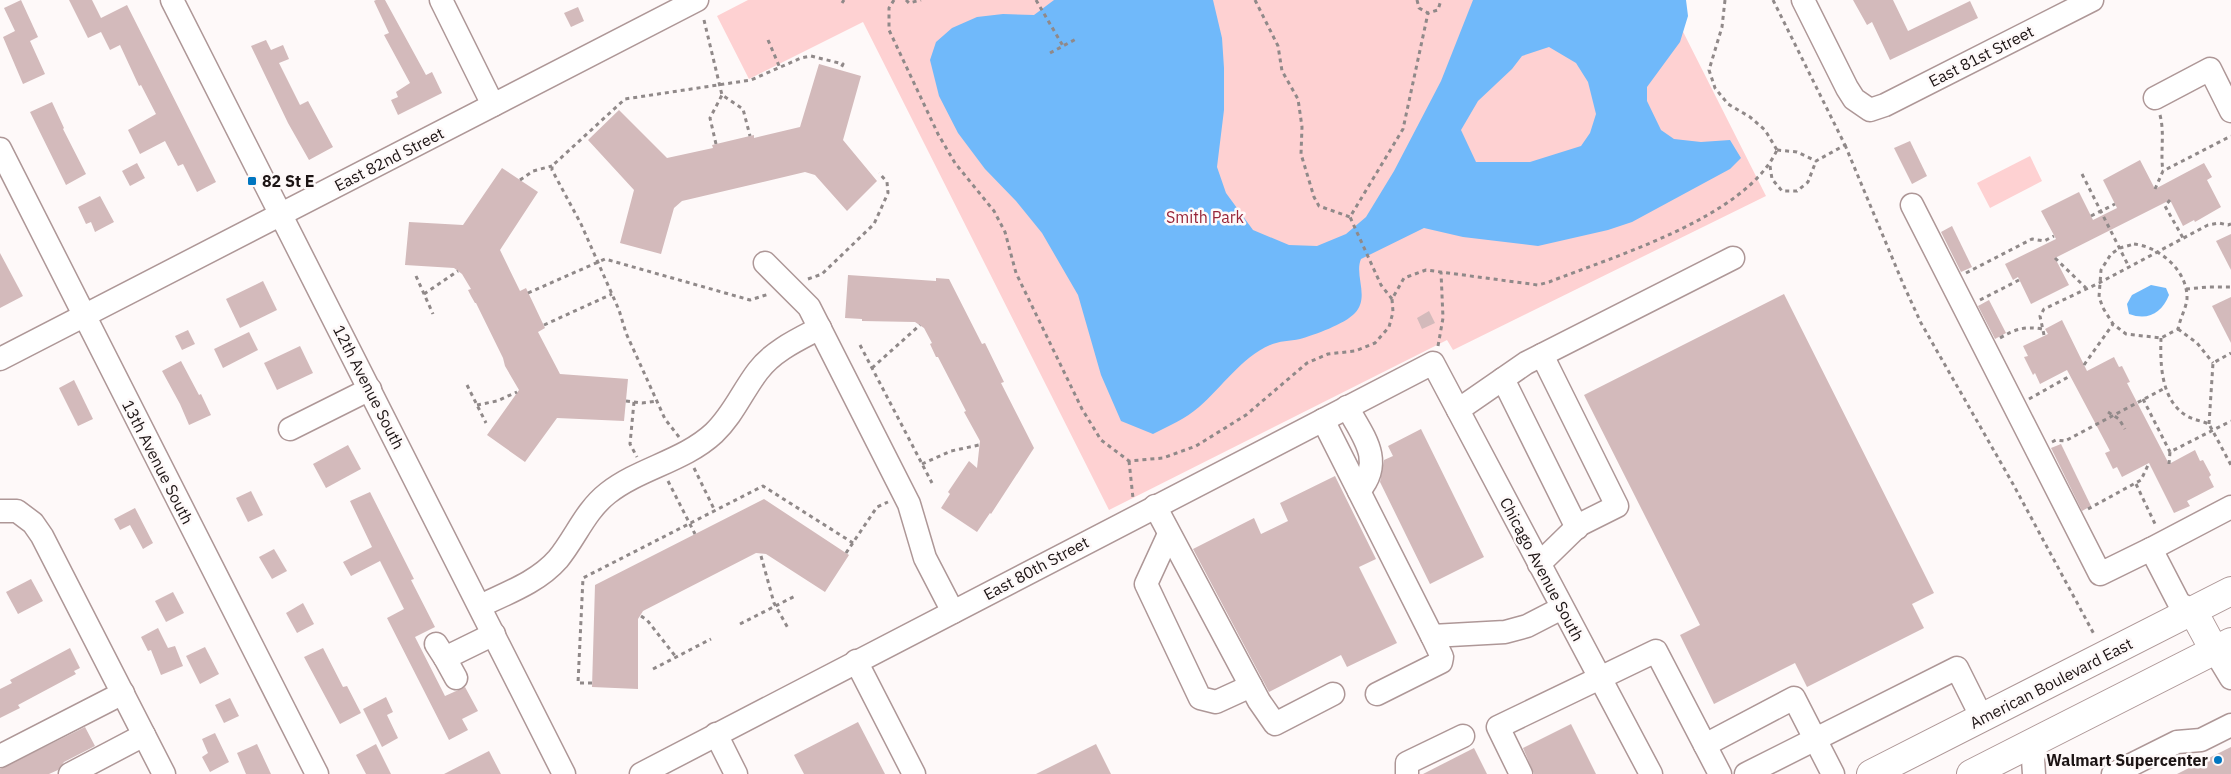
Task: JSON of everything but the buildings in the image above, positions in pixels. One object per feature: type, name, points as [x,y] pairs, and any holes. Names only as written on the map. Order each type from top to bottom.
[{"type":"main road","name":"American Boulevard East","points":[[1871,774],[2231,591]]},
{"type":"main road","points":[[1971,774],[2222,646],[2193,611]]},
{"type":"street","name":"12th Avenue South","points":[[172,0],[564,774]]},
{"type":"street","points":[[441,0],[494,105]]},
{"type":"street","name":"East 81st Street","points":[[1803,0],[1854,100],[1870,110],[1886,105],[2078,3]]},
{"type":"street","name":"East 82nd Street","points":[[0,359],[494,105],[701,10]]},
{"type":"street","points":[[2155,98],[2210,69],[2231,111]]},
{"type":"street","name":"13th Avenue South","points":[[0,149],[316,774]]},
{"type":"street","points":[[1912,205],[2100,574],[2231,507]]},
{"type":"street","points":[[1458,410],[1542,355],[1734,258]]},
{"type":"street","points":[[764,263],[790,286],[809,307],[904,494],[913,514],[925,558],[954,612]]},
{"type":"street","points":[[480,606],[523,585],[546,570],[557,560],[583,519],[608,492],[652,468],[684,445],[712,435],[723,424],[766,361],[788,345],[820,328]]},
{"type":"street","points":[[1539,564],[1576,528],[1617,506],[1542,355]]},
{"type":"street","name":"East 80th Street","points":[[641,774],[1433,363]]},
{"type":"street","name":"Chicago Avenue South","points":[[1433,363],[1650,774]]},
{"type":"street","points":[[1503,379],[1576,528]]},
{"type":"street","points":[[290,429],[370,389]]},
{"type":"street","points":[[1347,407],[1372,454],[1367,482],[1359,491]]},
{"type":"street","points":[[1323,420],[1442,657],[1441,662],[1377,694]]},
{"type":"street","points":[[0,511],[17,511],[33,523],[42,536],[164,774]]},
{"type":"street","points":[[1145,511],[1169,534],[1251,686],[1275,724],[1333,694]]},
{"type":"street","points":[[1169,534],[1146,584],[1200,698],[1216,702],[1251,686]]},
{"type":"street","points":[[2157,545],[2179,604],[2193,611]]},
{"type":"street","points":[[1432,636],[1505,632],[1527,626],[1562,608]]},
{"type":"street","points":[[456,678],[441,651],[494,634]]},
{"type":"street","points":[[2222,646],[2231,678]]},
{"type":"street","points":[[1522,774],[1498,727],[1656,651],[1720,774]]},
{"type":"street","points":[[856,662],[914,774]]},
{"type":"street","points":[[1746,774],[1957,668],[1982,718]]},
{"type":"street","points":[[0,756],[123,694]]},
{"type":"street","points":[[1705,744],[1794,698],[1833,774]]},
{"type":"street","points":[[2113,774],[2177,742],[2201,740],[2231,725]]},
{"type":"street","points":[[716,734],[736,774]]},
{"type":"street","points":[[70,774],[144,736]]},
{"type":"street","points":[[1407,774],[1407,763],[1463,736]]},
{"type":"street","points":[[2034,774],[2033,758],[2038,740]]},
{"type":"path","points":[[894,0],[889,8],[889,30],[938,134],[955,163],[994,210],[1005,232],[1016,273],[1082,409],[1101,440],[1129,461],[1145,511]]},
{"type":"path","points":[[906,0],[909,3],[921,0]]},
{"type":"path","points":[[1036,0],[1063,46]]},
{"type":"path","points":[[1129,461],[1163,458],[1196,446],[1246,415],[1307,363],[1328,354],[1355,351],[1375,343],[1390,327],[1393,312],[1392,299],[1381,285],[1351,219],[1319,206],[1314,197],[1301,154],[1302,127],[1298,99],[1282,71],[1278,46],[1255,0]]},
{"type":"path","points":[[1417,0],[1418,8],[1428,13],[1438,10],[1441,0]]},
{"type":"path","points":[[1726,0],[1722,28],[1709,70],[1714,88],[1728,104],[1750,117],[1765,130],[1777,150]]},
{"type":"path","points":[[1774,0],[1845,145],[1904,286],[1926,332],[2013,484],[2095,636]]},
{"type":"path","points":[[701,10],[722,95],[710,118],[716,144]]},
{"type":"path","points":[[1351,219],[1403,129],[1428,13]]},
{"type":"path","points":[[1050,53],[1076,39]]},
{"type":"path","points":[[768,40],[780,68]]},
{"type":"path","points":[[520,180],[533,171],[552,166],[625,99],[720,86],[757,78],[811,56],[843,64],[840,70]]},
{"type":"path","points":[[722,95],[743,109],[750,136]]},
{"type":"path","points":[[2155,98],[2163,128],[2161,154],[2163,171],[2155,188]]},
{"type":"path","points":[[2163,171],[2231,136]]},
{"type":"path","points":[[1770,166],[1772,179],[1782,191],[1797,191],[1808,182],[1816,161],[1845,145]]},
{"type":"path","points":[[1392,299],[1404,278],[1426,270],[1538,285],[1549,282],[1702,219],[1729,202],[1770,166],[1777,150]]},
{"type":"path","points":[[1777,150],[1797,152],[1816,161]]},
{"type":"path","points":[[552,166],[552,170],[581,224],[622,316],[626,334],[665,419],[684,445],[715,511]]},
{"type":"path","points":[[528,293],[605,259],[750,300],[822,274],[874,224],[888,193],[887,182],[879,173]]},
{"type":"path","points":[[2082,174],[2130,267]]},
{"type":"path","points":[[2170,200],[2165,206],[2182,238]]},
{"type":"path","points":[[2091,216],[2115,204]]},
{"type":"path","points":[[2044,336],[2040,316],[2044,309],[2099,283],[2208,225],[2218,223],[2231,224]]},
{"type":"path","points":[[1950,281],[2032,239],[2044,241],[2054,236]]},
{"type":"path","points":[[2134,244],[2146,246],[2158,252],[2170,261],[2182,277],[2186,289],[2187,301],[2178,329],[2161,338],[2126,334],[2113,324],[2103,308],[2099,296],[2102,270],[2111,254],[2120,248],[2134,244]]},
{"type":"path","points":[[2055,258],[2086,288]]},
{"type":"path","points":[[424,294],[458,271]]},
{"type":"path","points":[[1433,363],[1443,318],[1441,272]]},
{"type":"path","points":[[416,276],[433,314]]},
{"type":"path","points":[[1964,309],[2019,280]]},
{"type":"path","points":[[2186,289],[2231,287]]},
{"type":"path","points":[[544,325],[612,294]]},
{"type":"path","points":[[2084,365],[2113,324]]},
{"type":"path","points":[[872,368],[920,325]]},
{"type":"path","points":[[1984,348],[2017,328],[2030,327],[2042,329]]},
{"type":"path","points":[[2178,329],[2197,343],[2213,363],[2209,424],[2231,465]]},
{"type":"path","points":[[2161,338],[2165,388],[2174,403],[2186,416],[2209,424]]},
{"type":"path","points":[[860,345],[932,483]]},
{"type":"path","points":[[2213,363],[2231,353]]},
{"type":"path","points":[[2015,408],[2070,376]]},
{"type":"path","points":[[467,385],[486,423]]},
{"type":"path","points":[[2036,449],[2056,440],[2065,441],[2106,421],[2113,415],[2165,388]]},
{"type":"path","points":[[477,405],[497,401],[517,392]]},
{"type":"path","points":[[2143,399],[2170,452],[2168,464]]},
{"type":"path","points":[[626,401],[657,401]]},
{"type":"path","points":[[634,402],[630,444],[652,468],[690,523],[695,534]]},
{"type":"path","points":[[2108,412],[2119,419],[2125,429]]},
{"type":"path","points":[[2170,452],[2231,421]]},
{"type":"path","points":[[922,464],[951,451],[979,445]]},
{"type":"path","points":[[2072,520],[2094,505],[2142,480],[2149,463]]},
{"type":"path","points":[[2136,484],[2157,545]]},
{"type":"path","points":[[592,683],[578,683],[584,578],[763,486],[853,543]]},
{"type":"path","points":[[846,553],[877,507],[904,494]]},
{"type":"path","points":[[761,556],[776,606],[789,630]]},
{"type":"path","points":[[740,624],[797,595]]},
{"type":"path","points":[[641,616],[647,620],[676,657]]},
{"type":"path","points":[[653,669],[711,639]]},
{"type":"green space","name":"Smith Park","points":[[748,0],[1667,0],[1766,196],[1453,350],[1447,340],[1109,510],[863,22],[749,79],[717,16]]},
{"type":"green space","points":[[2030,156],[2042,181],[1990,208],[1977,183]]},
{"type":"water","points":[[1054,0],[1213,0],[1222,38],[1224,68],[1224,110],[1217,167],[1226,193],[1253,230],[1289,245],[1317,246],[1346,234],[1366,217],[1394,171],[1441,81],[1473,0],[1686,0],[1688,16],[1680,42],[1647,87],[1647,101],[1661,130],[1674,139],[1701,142],[1730,140],[1741,158],[1730,169],[1632,222],[1608,230],[1538,246],[1463,237],[1424,228],[1361,259],[1359,272],[1361,300],[1359,307],[1350,317],[1321,332],[1300,339],[1273,344],[1260,351],[1241,365],[1194,411],[1153,434],[1121,421],[1101,375],[1078,295],[1042,233],[1016,201],[985,169],[958,133],[939,96],[930,60],[936,42],[952,28],[977,17],[1003,14],[1034,15]],"holes":[[[1549,47],[1576,63],[1588,82],[1596,114],[1590,133],[1581,146],[1530,162],[1476,162],[1461,130],[1478,101],[1512,69],[1522,56]]]},
{"type":"water","points":[[2151,285],[2166,288],[2169,295],[2162,307],[2154,314],[2148,316],[2142,317],[2129,314],[2127,304],[2132,295]]},
{"type":"place","name":"82 St E","points":[[252,181]]},
{"type":"place","name":"Walmart Supercenter","points":[[2218,760]]}]
